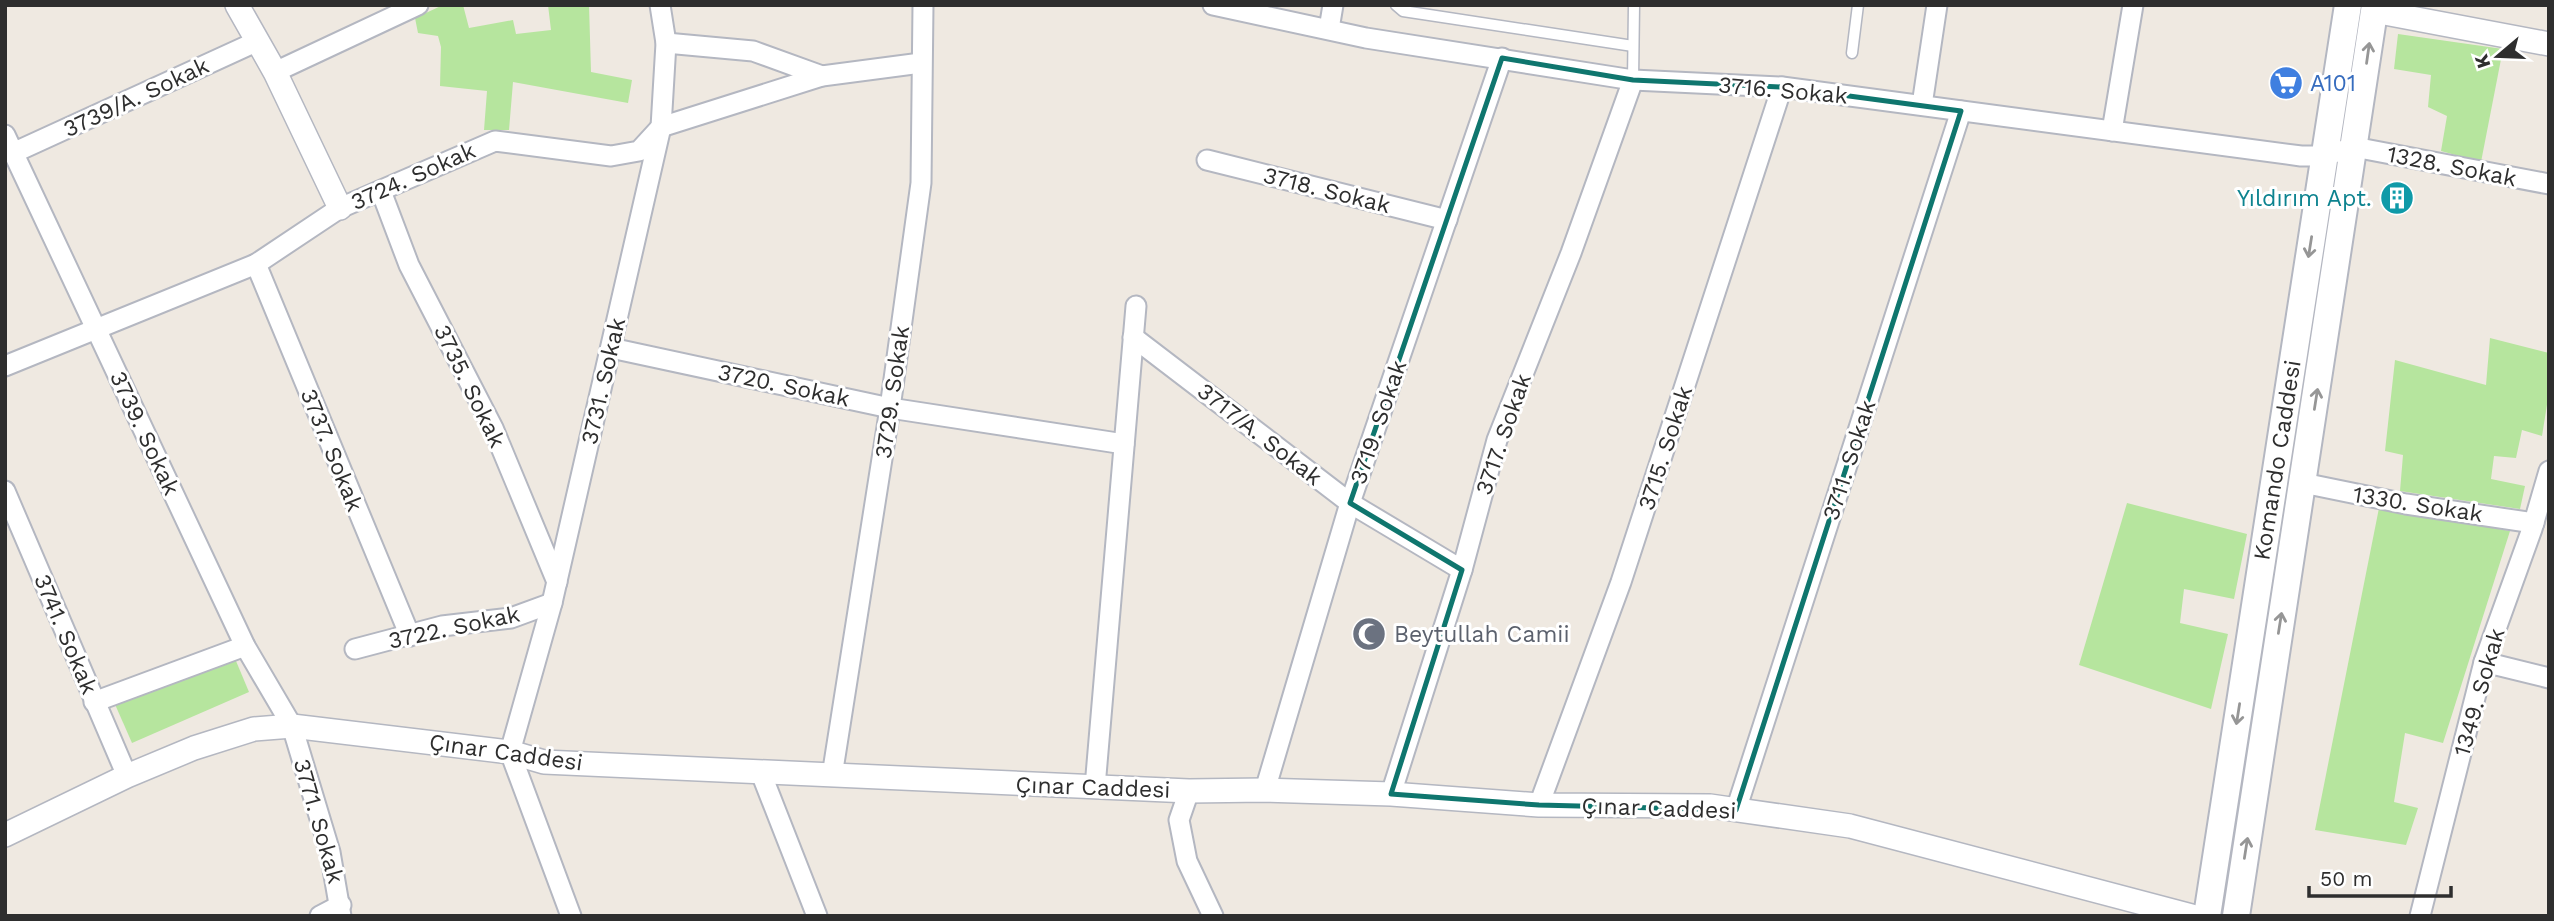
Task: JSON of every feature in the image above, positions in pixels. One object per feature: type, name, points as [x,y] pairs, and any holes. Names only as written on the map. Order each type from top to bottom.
[{"type":"main road","name":"Komando Caddesi","points":[[2207,916],[2347,5]]},
{"type":"main road","name":"Komando Caddesi","points":[[2236,916],[2375,8]]},
{"type":"street","points":[[237,5],[275,72],[340,208]]},
{"type":"street","points":[[275,72],[418,5]]},
{"type":"street","name":"3731. Sokak","points":[[510,752],[552,603],[661,127],[666,43],[660,5]]},
{"type":"street","name":"3729. Sokak","points":[[832,776],[890,408],[921,183],[923,5]]},
{"type":"street","name":"3716. Sokak","points":[[1213,5],[1366,38],[1633,80],[1782,87],[2301,156],[2324,156],[2354,147]]},
{"type":"street","points":[[1329,29],[1334,5]]},
{"type":"street","points":[[1922,105],[1937,5]]},
{"type":"street","points":[[2112,131],[2133,5]]},
{"type":"street","points":[[2375,8],[2549,44]]},
{"type":"street","name":"3739/A. Sokak","points":[[9,144],[258,41]]},
{"type":"street","points":[[666,43],[753,51],[822,76]]},
{"type":"street","name":"3719. Sokak","points":[[1265,790],[1350,503],[1502,58]]},
{"type":"street","name":"3724. Sokak","points":[[5,366],[256,264],[340,208],[495,141],[611,156],[639,151],[661,127],[822,76],[921,63]]},
{"type":"street","name":"3717. Sokak","points":[[1391,794],[1462,570],[1497,440],[1571,253],[1633,80]]},
{"type":"street","name":"3715. Sokak","points":[[1539,805],[1621,582],[1782,87]]},
{"type":"street","name":"3711. Sokak","points":[[1736,810],[1961,111]]},
{"type":"street","name":"3739. Sokak","points":[[9,144],[245,646],[292,726]]},
{"type":"street","name":"1328. Sokak","points":[[2354,147],[2549,184]]},
{"type":"street","name":"3718. Sokak","points":[[1207,160],[1447,220]]},
{"type":"street","name":"3735. Sokak","points":[[381,191],[409,265],[493,428],[556,582]]},
{"type":"street","name":"3737. Sokak","points":[[256,264],[410,636]]},
{"type":"street","points":[[1095,787],[1136,306]]},
{"type":"street","name":"3717/A. Sokak","points":[[1133,337],[1350,503],[1462,570]]},
{"type":"street","name":"3720. Sokak","points":[[611,348],[890,408],[1124,444]]},
{"type":"street","name":"1349. Sokak","points":[[2420,916],[2484,662],[2534,523],[2549,471]]},
{"type":"street","name":"1330. Sokak","points":[[2303,483],[2406,504],[2534,523]]},
{"type":"street","name":"3741. Sokak","points":[[5,491],[127,776]]},
{"type":"street","name":"3722. Sokak","points":[[355,649],[442,626],[511,618],[552,603]]},
{"type":"street","points":[[94,702],[245,646]]},
{"type":"street","points":[[2484,662],[2549,678]]},
{"type":"street","name":"Çınar Caddesi","points":[[5,835],[127,776],[194,748],[254,729],[292,726],[510,752],[544,762],[1189,791],[1265,790],[1391,794],[1539,805],[1710,806],[1850,826],[2192,916]]},
{"type":"street","name":"3771. Sokak","points":[[292,726],[330,852],[341,910]]},
{"type":"street","points":[[510,752],[572,916]]},
{"type":"street","points":[[761,772],[817,916]]},
{"type":"street","points":[[1189,791],[1179,820],[1187,861],[1213,916]]},
{"type":"street","points":[[320,916],[341,910]]},
{"type":"lane","points":[[1396,5],[1403,11],[1633,46]]},
{"type":"lane","points":[[1633,80],[1634,5]]},
{"type":"lane","points":[[1852,53],[1858,5]]},
{"type":"highlighted area","points":[[1502,58],[1633,80],[1782,87],[1961,111],[1736,810],[1539,805],[1391,794],[1462,570],[1350,503]]},
{"type":"green space","points":[[443,5],[463,5],[469,28],[513,20],[516,34],[551,30],[548,5],[589,5],[591,72],[632,80],[628,103],[513,82],[509,130],[484,130],[487,91],[440,86],[441,47],[438,36],[418,33],[415,18]]},
{"type":"green space","points":[[2398,34],[2503,49],[2481,162],[2441,151],[2447,116],[2428,107],[2431,75],[2394,69]]},
{"type":"green space","points":[[2490,338],[2549,353],[2549,392],[2542,436],[2522,430],[2516,458],[2494,456],[2491,479],[2525,486],[2520,509],[2400,491],[2403,455],[2385,451],[2395,360],[2486,385]]},
{"type":"green space","points":[[2127,503],[2247,534],[2234,599],[2184,589],[2180,623],[2228,634],[2211,709],[2079,665]]},
{"type":"green space","points":[[2379,508],[2510,531],[2443,743],[2405,733],[2394,802],[2418,808],[2406,845],[2315,830]]},
{"type":"green space","points":[[232,659],[236,661],[249,692],[132,743],[114,702]]},
{"type":"place","name":"A101","points":[[2286,83]]},
{"type":"place","name":"Yıldırım Apt.","points":[[2397,198]]},
{"type":"place","name":"Beytullah Camii","points":[[1369,634]]}]
